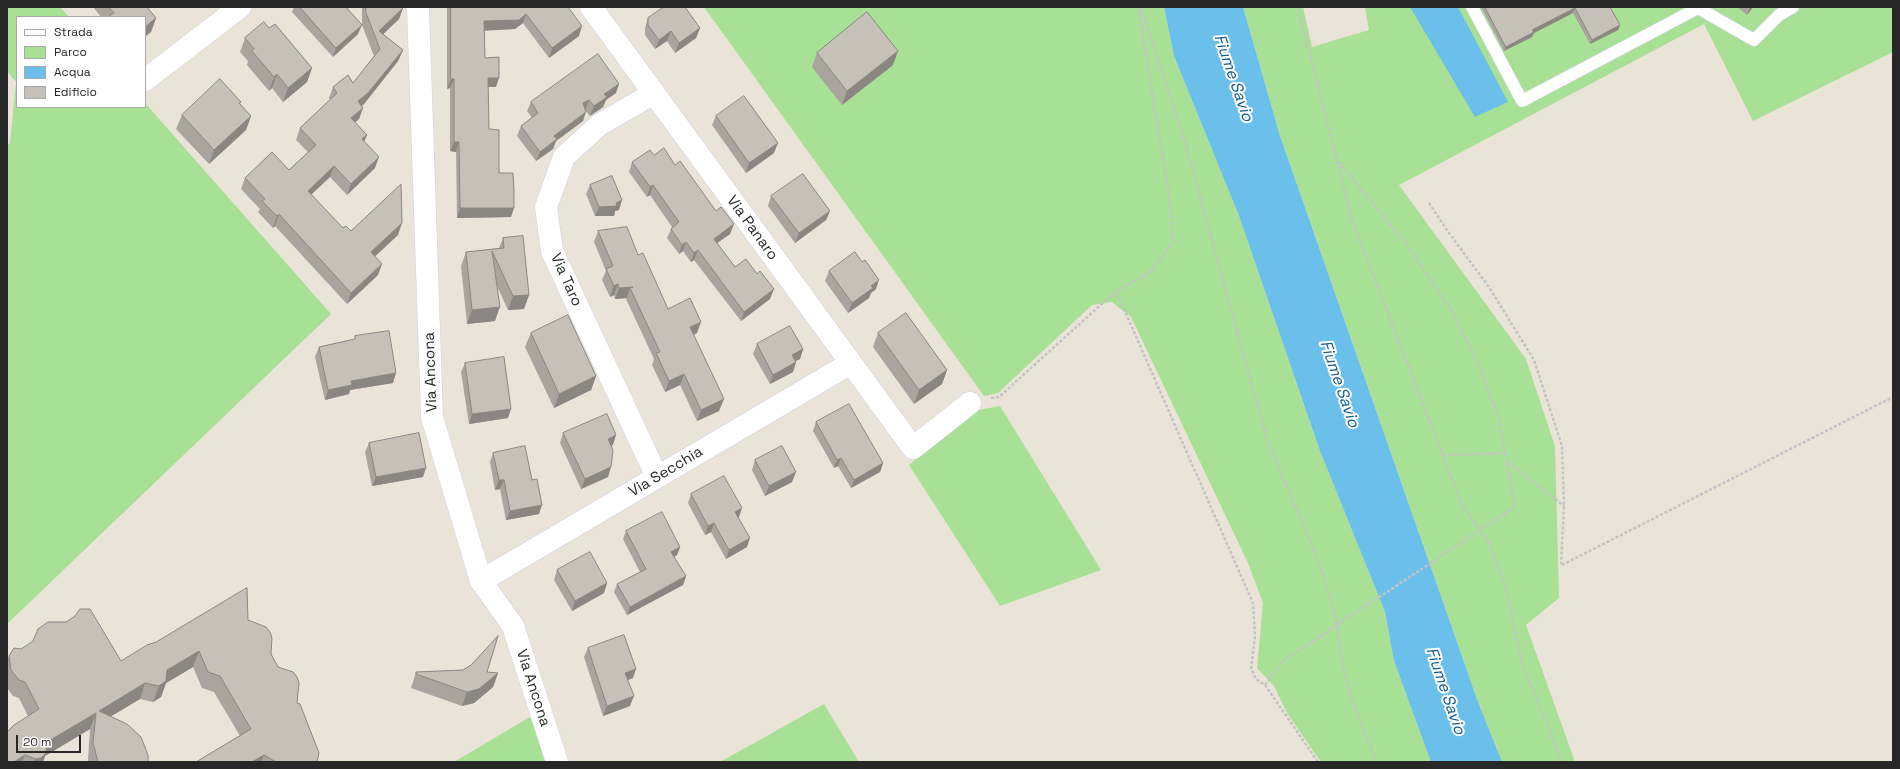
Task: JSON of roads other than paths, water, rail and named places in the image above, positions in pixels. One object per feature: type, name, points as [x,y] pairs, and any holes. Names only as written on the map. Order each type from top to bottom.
[{"type":"street","points":[[146,79],[240,7]]},
{"type":"street","name":"Via Ancona","points":[[418,7],[432,417],[482,581],[513,626],[557,762]]},
{"type":"street","name":"Via Panaro","points":[[591,7],[914,448],[970,403]]},
{"type":"street","name":"Via Taro","points":[[654,93],[599,125],[564,157],[546,207],[552,251],[657,477]]},
{"type":"street","name":"Via Secchia","points":[[482,581],[851,363]]},
{"type":"lane","points":[[1472,7],[1522,101],[1698,8],[1754,40],[1779,15],[1793,7]]},
{"type":"water","name":"Fiume Savio","points":[[1164,7],[1243,7],[1280,136],[1478,702],[1502,762],[1431,762],[1394,661],[1385,612],[1320,451],[1239,216],[1174,56]]},
{"type":"water","points":[[1410,7],[1458,7],[1508,102],[1475,117]]}]
